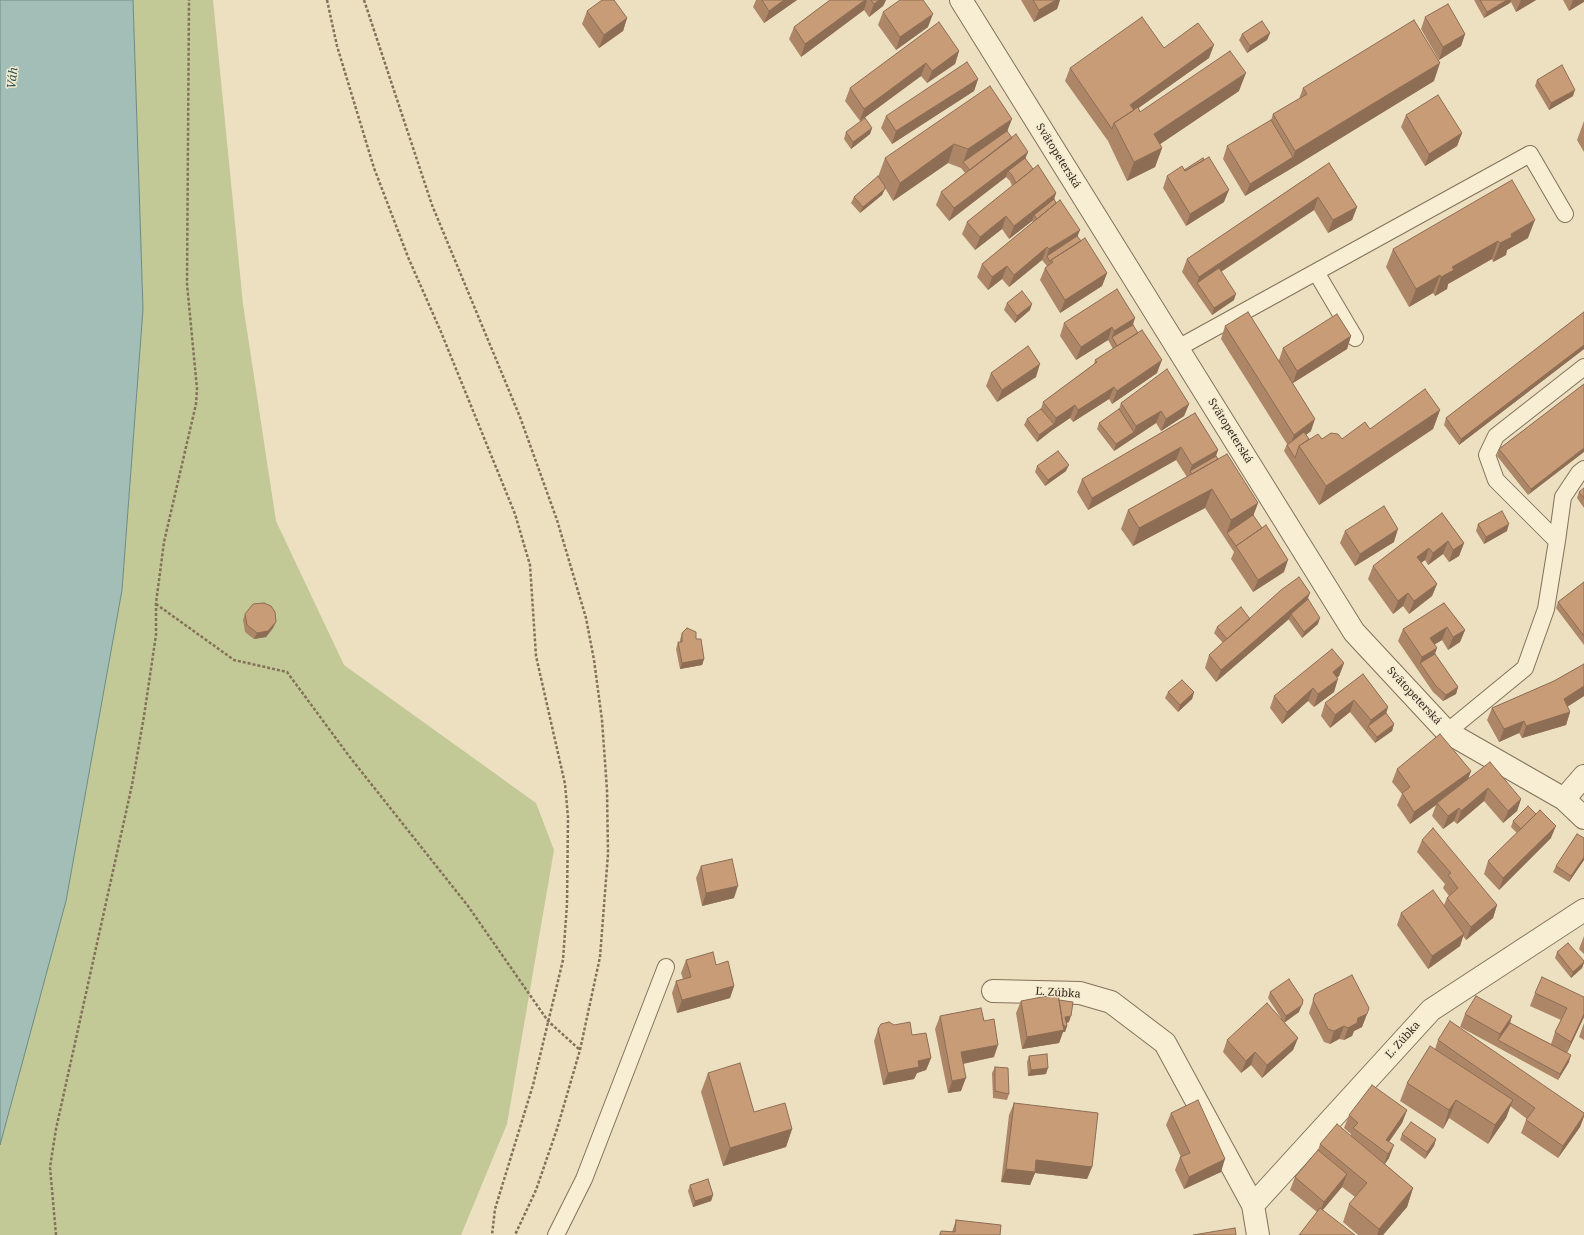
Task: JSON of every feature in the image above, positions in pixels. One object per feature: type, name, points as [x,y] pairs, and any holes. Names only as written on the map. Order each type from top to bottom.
[{"type":"street","name":"Svätopeterská","points":[[961,0],[1354,632],[1447,732],[1564,799],[1584,818]]},
{"type":"street","points":[[1564,799],[1584,776]]},
{"type":"street","name":"Ľ. Zúbka","points":[[1253,1205],[1431,1010],[1584,910]]},
{"type":"street","name":"Ľ. Zúbka","points":[[993,991],[1080,993],[1111,1002],[1165,1043],[1253,1205],[1258,1235]]},
{"type":"lane","points":[[1178,348],[1530,154],[1566,214]]},
{"type":"lane","points":[[1316,272],[1355,338]]},
{"type":"lane","points":[[1557,541],[1496,480],[1487,455],[1496,436],[1584,367]]},
{"type":"lane","points":[[1447,732],[1525,668],[1546,609],[1563,497],[1579,473],[1584,469]]},
{"type":"lane","points":[[556,1235],[584,1179],[666,967]]},
{"type":"path","points":[[56,1235],[50,1167],[56,1129],[133,778],[156,635],[156,603],[164,542],[196,404],[197,389],[187,284],[189,0]]},
{"type":"path","points":[[327,0],[337,46],[374,168],[408,258],[442,332],[500,472],[515,514],[530,565],[536,656],[565,784],[568,817],[567,904],[563,960],[534,1085],[495,1209],[492,1235]]},
{"type":"path","points":[[364,0],[432,204],[542,473],[586,618],[594,660],[602,720],[607,790],[608,854],[600,957],[580,1050],[557,1129],[536,1190],[515,1235]]},
{"type":"path","points":[[156,603],[234,660],[287,672],[349,756],[468,906],[548,1021],[580,1050]]},
{"type":"green space","points":[[133,0],[213,0],[243,304],[276,521],[344,665],[536,803],[554,850],[507,1124],[461,1235],[0,1235],[0,1145],[66,901],[122,590],[143,309]]},
{"type":"water","name":"Váh","points":[[0,0],[133,0],[143,309],[122,590],[66,901],[0,1145]]},
{"type":"building","points":[[602,0],[614,0],[627,18],[604,35],[587,11]]},
{"type":"building","points":[[762,0],[784,0],[769,11]]},
{"type":"building","points":[[830,0],[865,0],[805,44],[794,27]]},
{"type":"building","points":[[871,0],[879,0],[874,4]]},
{"type":"building","points":[[900,0],[923,0],[933,14],[900,37],[883,12]]},
{"type":"building","points":[[1033,0],[1056,0],[1039,10]]},
{"type":"building","points":[[1480,0],[1507,0],[1487,12]]},
{"type":"building","points":[[1448,4],[1465,34],[1443,47],[1425,17]]},
{"type":"building","points":[[1142,17],[1164,48],[1198,23],[1214,45],[1130,105],[1134,110],[1114,123],[1112,129],[1070,68]]},
{"type":"building","points":[[1414,20],[1440,63],[1295,151],[1273,114],[1307,94],[1303,88]]},
{"type":"building","points":[[1262,21],[1270,33],[1250,46],[1242,34]]},
{"type":"building","points":[[939,22],[959,51],[932,71],[926,63],[864,109],[850,88]]},
{"type":"building","points":[[1230,51],[1246,73],[1154,134],[1162,148],[1134,162],[1114,123],[1138,107],[1140,112]]},
{"type":"building","points":[[967,62],[978,79],[896,131],[886,116]]},
{"type":"building","points":[[1562,65],[1575,90],[1551,103],[1537,80]]},
{"type":"building","points":[[990,86],[1012,119],[968,149],[954,144],[900,183],[885,158]]},
{"type":"building","points":[[1438,95],[1462,133],[1429,154],[1406,115]]},
{"type":"building","points":[[865,118],[872,128],[853,142],[846,132]]},
{"type":"building","points":[[1271,120],[1293,157],[1250,184],[1227,146]]},
{"type":"building","points":[[1007,131],[1012,138],[970,170],[963,162]]},
{"type":"building","points":[[1016,134],[1028,152],[954,208],[941,192]]},
{"type":"building","points":[[1209,157],[1229,190],[1190,214],[1167,176],[1182,166],[1185,171]]},
{"type":"building","points":[[1025,158],[1033,169],[1016,183],[1008,171]]},
{"type":"building","points":[[1203,158],[1204,160],[1185,171],[1184,170]]},
{"type":"building","points":[[1329,163],[1357,207],[1333,220],[1318,197],[1199,277],[1187,259]]},
{"type":"building","points":[[1038,165],[1056,193],[1014,226],[1006,216],[980,237],[967,222]]},
{"type":"building","points":[[878,176],[885,186],[885,189],[863,207],[854,197]]},
{"type":"building","points":[[1512,180],[1535,220],[1511,234],[1512,237],[1500,243],[1498,241],[1452,267],[1454,270],[1441,277],[1440,275],[1416,289],[1393,249]]},
{"type":"building","points":[[1054,199],[1056,203],[1037,219],[1034,215]]},
{"type":"building","points":[[1060,200],[1080,230],[1049,249],[1047,247],[1014,275],[1007,266],[992,277],[982,264]]},
{"type":"building","points":[[1077,236],[1081,241],[1050,262],[1047,256]]},
{"type":"building","points":[[1085,238],[1107,273],[1065,300],[1045,268],[1053,262],[1051,260]]},
{"type":"building","points":[[1219,268],[1236,294],[1214,308],[1197,283]]},
{"type":"building","points":[[1117,289],[1135,318],[1114,331],[1112,327],[1081,347],[1064,323]]},
{"type":"building","points":[[1022,291],[1032,304],[1017,316],[1007,303]]},
{"type":"building","points":[[1248,312],[1315,419],[1294,435],[1225,326]]},
{"type":"building","points":[[1584,312],[1584,345],[1461,439],[1446,418]]},
{"type":"building","points":[[1337,314],[1351,336],[1297,371],[1283,348]]},
{"type":"building","points":[[1133,325],[1138,333],[1117,346],[1112,337]]},
{"type":"building","points":[[1142,330],[1162,360],[1117,391],[1114,387],[1078,410],[1075,405],[1056,418],[1043,402],[1097,362],[1095,360]]},
{"type":"building","points":[[1028,346],[1040,364],[1002,390],[991,373]]},
{"type":"building","points":[[1167,369],[1189,404],[1166,419],[1161,411],[1136,426],[1121,403]]},
{"type":"building","points":[[1584,384],[1584,448],[1531,489],[1499,449]]},
{"type":"building","points":[[1425,389],[1440,410],[1326,486],[1299,446],[1318,434],[1322,439],[1331,433],[1338,434],[1342,439],[1365,422],[1370,429]]},
{"type":"building","points":[[1041,409],[1054,424],[1039,435],[1027,419]]},
{"type":"building","points":[[1119,409],[1134,432],[1116,444],[1099,423]]},
{"type":"building","points":[[1195,413],[1218,450],[1192,465],[1181,447],[1092,498],[1082,479]]},
{"type":"building","points":[[1304,432],[1309,439],[1299,446],[1295,458],[1287,445]]},
{"type":"building","points":[[1058,451],[1069,465],[1048,480],[1037,466]]},
{"type":"building","points":[[1227,454],[1258,503],[1231,520],[1212,489],[1139,528],[1128,510]]},
{"type":"building","points":[[1216,456],[1218,459],[1192,474],[1190,471]]},
{"type":"building","points":[[1584,488],[1584,498],[1579,492]]},
{"type":"building","points":[[1384,506],[1398,529],[1360,554],[1345,531]]},
{"type":"building","points":[[1502,511],[1509,524],[1486,537],[1478,524]]},
{"type":"building","points":[[1442,513],[1464,543],[1453,550],[1448,541],[1433,553],[1429,548],[1417,557],[1437,584],[1414,601],[1408,593],[1398,601],[1373,566]]},
{"type":"building","points":[[1253,515],[1262,528],[1236,546],[1227,533]]},
{"type":"building","points":[[1266,525],[1288,560],[1258,580],[1236,546]]},
{"type":"building","points":[[1299,577],[1310,593],[1221,670],[1209,655],[1281,590]]},
{"type":"building","points":[[1584,582],[1584,636],[1558,602]]},
{"type":"building","points":[[1308,599],[1320,618],[1304,632],[1291,614]]},
{"type":"building","points":[[264,603],[271,606],[275,612],[276,622],[268,631],[257,633],[247,625],[245,614],[253,604]]},
{"type":"building","points":[[1444,603],[1465,630],[1453,637],[1447,627],[1430,638],[1437,648],[1422,657],[1403,629]]},
{"type":"building","points":[[1241,607],[1250,619],[1227,639],[1217,627]]},
{"type":"building","points":[[687,628],[696,632],[696,639],[701,639],[704,659],[682,663],[678,642],[682,642],[682,633]]},
{"type":"building","points":[[1332,649],[1344,663],[1333,672],[1338,679],[1318,694],[1313,688],[1287,712],[1274,696]]},
{"type":"building","points":[[1435,654],[1458,687],[1446,695],[1436,686],[1420,663]]},
{"type":"building","points":[[1584,664],[1584,686],[1564,699],[1570,712],[1526,726],[1524,721],[1504,729],[1492,708],[1554,681]]},
{"type":"building","points":[[1363,674],[1388,707],[1371,720],[1354,700],[1335,715],[1325,703]]},
{"type":"building","points":[[1182,680],[1194,692],[1180,705],[1168,692]]},
{"type":"building","points":[[1386,713],[1394,724],[1377,737],[1368,726]]},
{"type":"building","points":[[1440,734],[1471,771],[1414,812],[1402,793],[1410,787],[1397,769]]},
{"type":"building","points":[[1490,762],[1521,799],[1508,811],[1488,788],[1461,811],[1459,808],[1448,816],[1437,803]]},
{"type":"building","points":[[1528,806],[1536,814],[1521,829],[1513,821]]},
{"type":"building","points":[[1540,810],[1556,826],[1503,878],[1488,861]]},
{"type":"building","points":[[1433,828],[1497,905],[1471,927],[1447,898],[1458,888],[1448,875],[1451,873],[1422,840]]},
{"type":"building","points":[[1577,834],[1584,838],[1584,857],[1571,876],[1556,866]]},
{"type":"building","points":[[732,859],[738,886],[706,893],[701,866]]},
{"type":"building","points":[[1433,890],[1464,934],[1432,956],[1401,913]]},
{"type":"building","points":[[1568,943],[1584,961],[1573,972],[1557,952]]},
{"type":"building","points":[[713,952],[716,965],[728,961],[734,986],[682,1000],[676,981],[691,977],[686,960]]},
{"type":"building","points":[[1352,975],[1369,1008],[1367,1014],[1358,1018],[1357,1023],[1348,1028],[1344,1026],[1334,1031],[1328,1029],[1313,1000],[1315,994]]},
{"type":"building","points":[[1542,977],[1584,997],[1584,1014],[1571,1042],[1555,1032],[1567,1008],[1535,993]]},
{"type":"building","points":[[1289,979],[1303,1000],[1302,1005],[1286,1016],[1270,992]]},
{"type":"building","points":[[1058,994],[1064,1030],[1027,1037],[1021,1001]]},
{"type":"building","points":[[1476,996],[1512,1016],[1500,1034],[1465,1014]]},
{"type":"building","points":[[1059,1000],[1073,1002],[1071,1016],[1065,1017],[1067,1026],[1063,1026]]},
{"type":"building","points":[[1267,1003],[1298,1038],[1267,1065],[1255,1052],[1246,1061],[1227,1040]]},
{"type":"building","points":[[981,1008],[984,1021],[994,1019],[998,1045],[961,1052],[966,1078],[952,1081],[940,1016]]},
{"type":"building","points":[[1450,1021],[1584,1113],[1563,1146],[1526,1120],[1535,1108],[1438,1040]]},
{"type":"building","points":[[889,1022],[894,1025],[910,1022],[912,1035],[926,1033],[931,1058],[918,1061],[919,1067],[888,1073],[878,1029],[881,1024]]},
{"type":"building","points":[[1510,1023],[1571,1055],[1560,1074],[1498,1040]]},
{"type":"building","points":[[1430,1046],[1513,1100],[1495,1125],[1456,1100],[1449,1110],[1407,1083]]},
{"type":"building","points":[[1047,1054],[1048,1068],[1031,1070],[1029,1056]]},
{"type":"building","points":[[740,1063],[754,1112],[785,1103],[792,1129],[730,1148],[708,1073]]},
{"type":"building","points":[[995,1067],[1008,1068],[1009,1094],[995,1091]]},
{"type":"building","points":[[1372,1085],[1407,1110],[1386,1140],[1394,1145],[1388,1154],[1353,1128],[1358,1123],[1349,1115]]},
{"type":"building","points":[[1198,1100],[1225,1159],[1189,1177],[1180,1157],[1190,1153],[1171,1113]]},
{"type":"building","points":[[1014,1103],[1098,1113],[1092,1167],[1036,1160],[1035,1172],[1006,1169]]},
{"type":"building","points":[[1411,1122],[1436,1139],[1427,1152],[1402,1134]]},
{"type":"building","points":[[1337,1124],[1413,1188],[1379,1229],[1349,1204],[1367,1183],[1320,1144]]},
{"type":"building","points":[[1318,1150],[1347,1174],[1324,1202],[1295,1177]]},
{"type":"building","points":[[708,1179],[713,1195],[695,1201],[690,1185]]},
{"type":"building","points":[[1320,1208],[1355,1235],[1299,1235]]},
{"type":"building","points":[[956,1220],[1001,1225],[1000,1235],[940,1235],[941,1231],[955,1232]]},
{"type":"building","points":[[1235,1228],[1236,1235],[1193,1235]]}]
